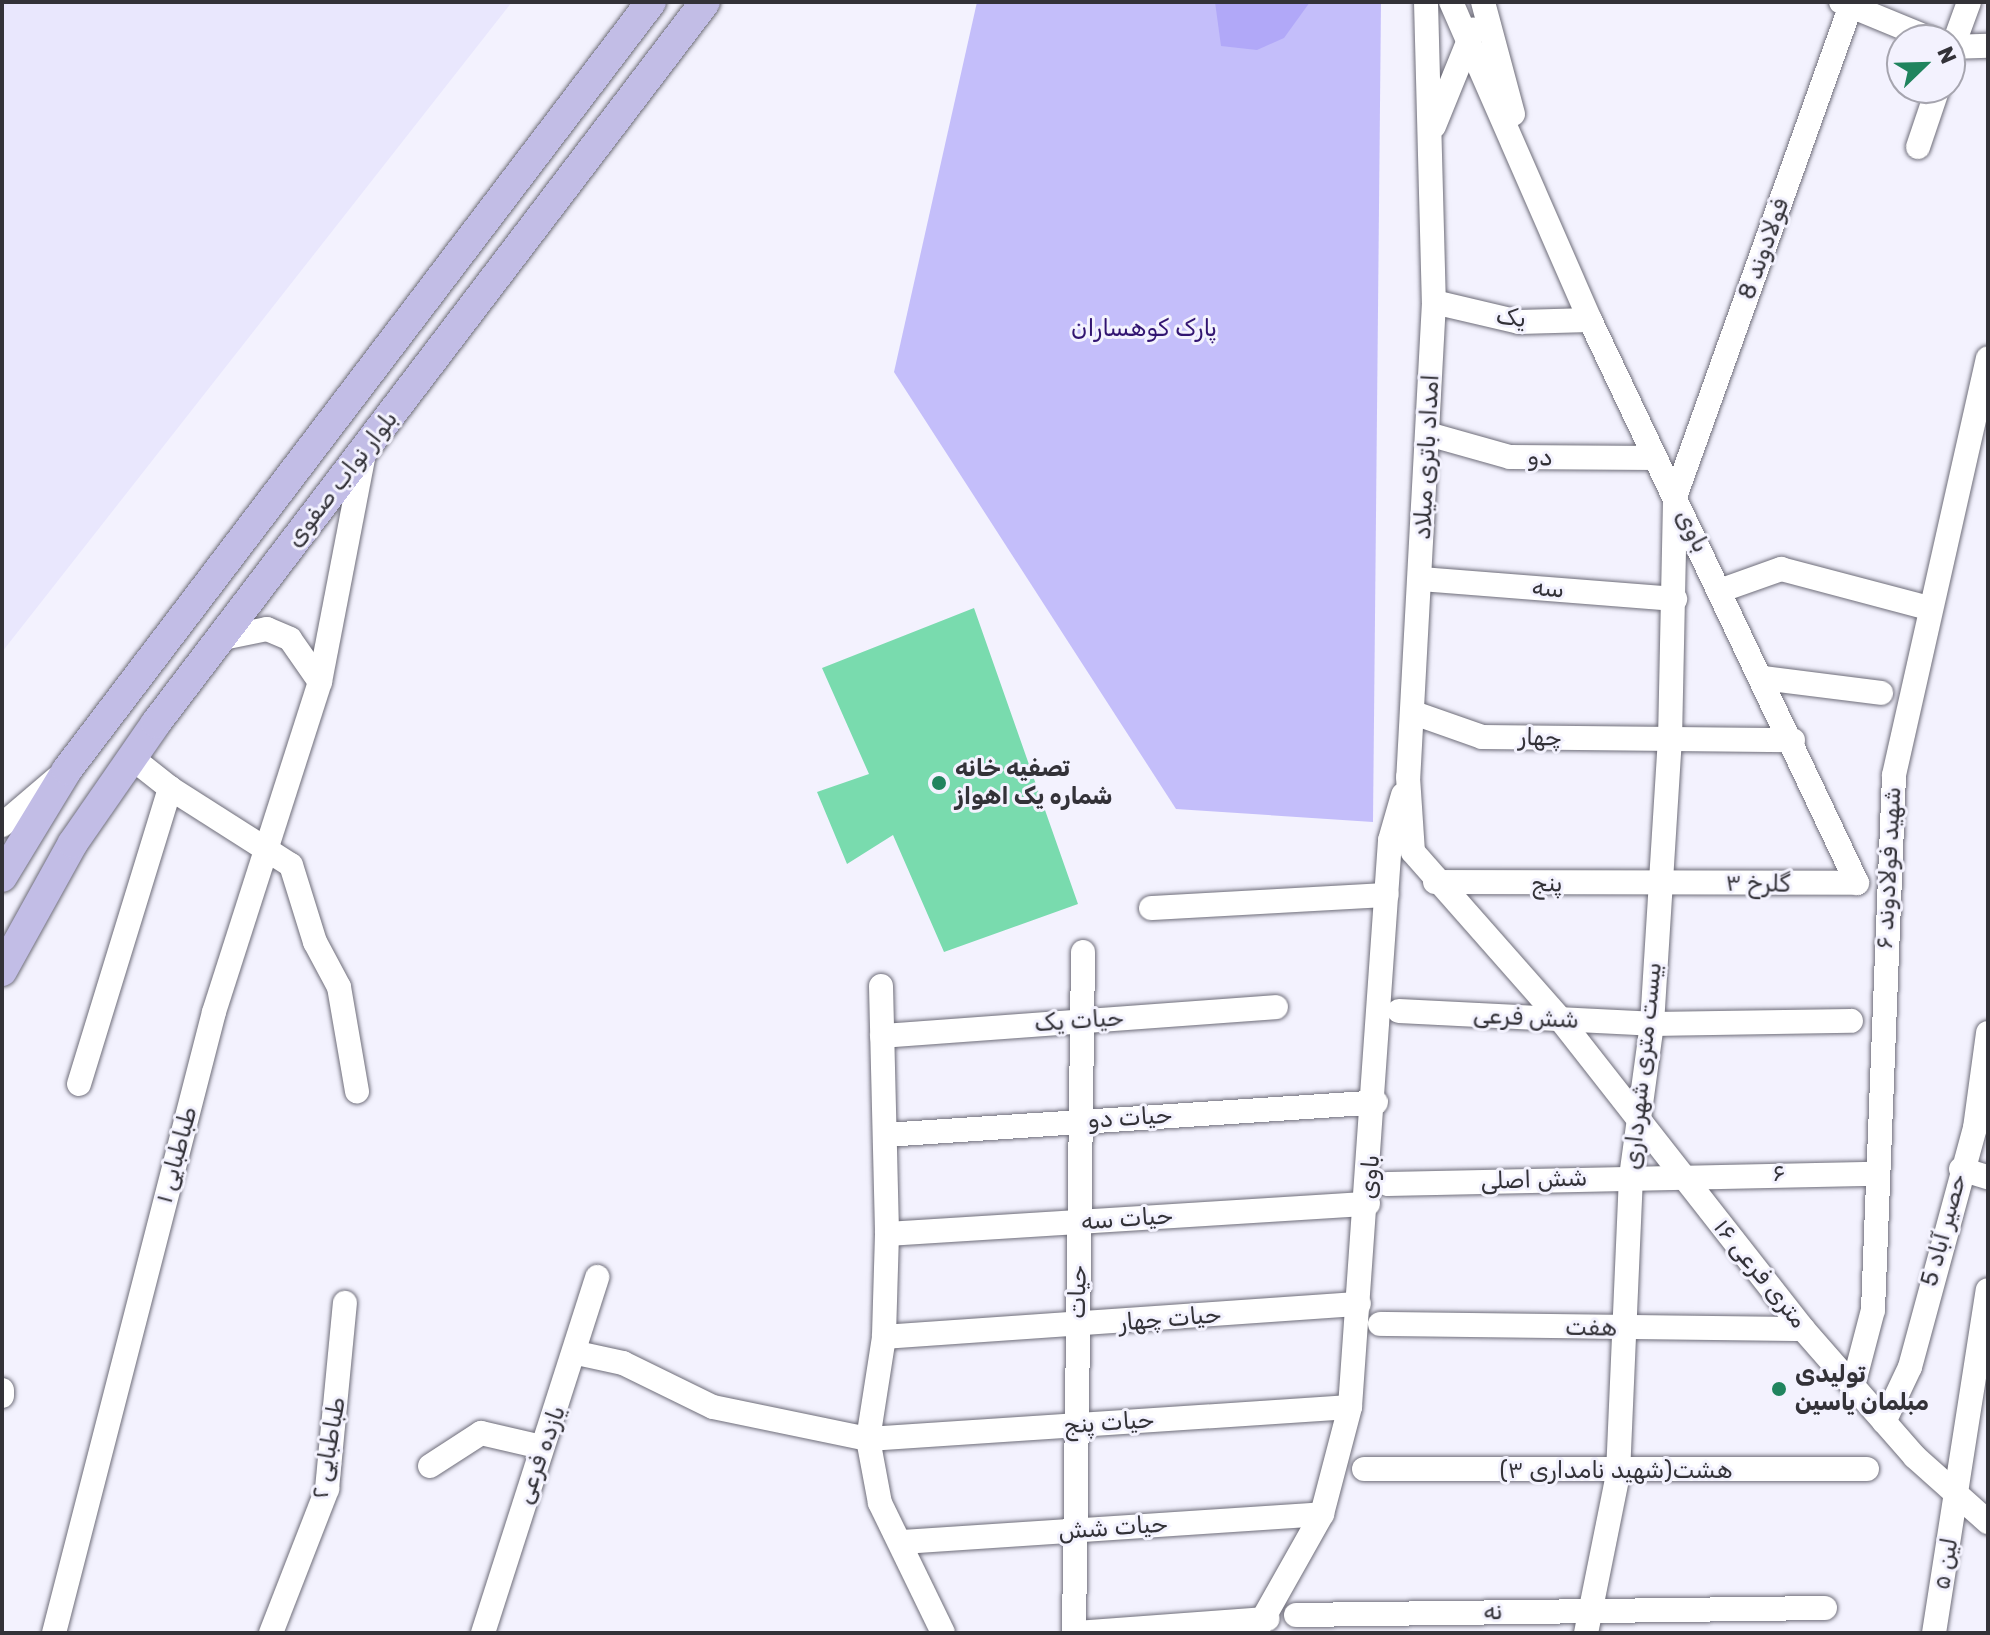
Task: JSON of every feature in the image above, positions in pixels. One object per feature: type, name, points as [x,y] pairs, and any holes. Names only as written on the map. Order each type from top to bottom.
[{"type":"main road","name":"بلوار نواب صفوی","points":[[2,877],[67,770],[651,2]]},
{"type":"main road","name":"بلوار نواب صفوی","points":[[2,971],[73,843],[218,639],[705,2]]},
{"type":"street","name":"امداد باتری میلاد","points":[[1408,777],[1414,713],[1434,302],[1426,2]]},
{"type":"street","name":"باوی","points":[[1451,2],[1469,37],[1527,179],[1590,320],[1722,590],[1857,883]]},
{"type":"street","points":[[1958,24],[1969,2]]},
{"type":"street","name":"امداد باتری میلاد","points":[[1431,136],[1484,4]]},
{"type":"street","name":"باوی","points":[[1484,4],[1527,179]]},
{"type":"street","points":[[1848,4],[1894,24]]},
{"type":"street","name":"فولادوند 8","points":[[1675,497],[1848,4]]},
{"type":"street","points":[[1966,47],[1988,46]]},
{"type":"street","points":[[1918,147],[1933,104]]},
{"type":"street","name":"یک","points":[[1434,302],[1519,322],[1590,320]]},
{"type":"street","name":"شهید فولادوند ۶","points":[[1853,1386],[1873,1310],[1894,775],[1929,608],[1988,358]]},
{"type":"street","name":"دو","points":[[1428,434],[1510,457],[1655,458]]},
{"type":"street","name":"طباطبایی ۱","points":[[54,1633],[214,1012],[320,682],[365,449]]},
{"type":"street","name":"بیست متری شهرداری","points":[[1590,1621],[1618,1474],[1620,1329],[1631,1177],[1652,1024],[1670,740],[1675,497]]},
{"type":"street","points":[[1722,590],[1781,569],[1929,608]]},
{"type":"street","name":"سه","points":[[1421,579],[1675,599]]},
{"type":"street","points":[[218,639],[267,629],[290,639],[320,682]]},
{"type":"street","points":[[1763,678],[1881,693]]},
{"type":"street","name":"چهار","points":[[1414,713],[1482,737],[1793,740]]},
{"type":"street","points":[[132,758],[170,788],[269,844],[300,880],[315,942],[339,987],[357,1091]]},
{"type":"street","points":[[2,825],[67,770]]},
{"type":"street","name":"باوی","points":[[1261,1626],[1322,1514],[1350,1407],[1376,1102],[1390,840],[1408,777]]},
{"type":"street","name":"۱۶ متری فرعی","points":[[1408,777],[1413,852],[1435,882],[1560,1019],[1638,1124],[1803,1329],[1884,1422],[1988,1522]]},
{"type":"street","points":[[79,1084],[170,788]]},
{"type":"street","name":"پنج","points":[[1435,882],[1659,883]]},
{"type":"street","name":"گلرخ ۳","points":[[1659,883],[1857,883]]},
{"type":"street","points":[[1151,908],[1387,895]]},
{"type":"street","name":"حیات","points":[[1074,1633],[1083,952]]},
{"type":"street","points":[[881,986],[887,1234],[884,1337],[868,1439],[880,1503],[903,1542],[943,1633]]},
{"type":"street","name":"حیات یک","points":[[882,1036],[1276,1007]]},
{"type":"street","name":"شش فرعی","points":[[1399,1011],[1652,1024],[1851,1021]]},
{"type":"street","name":"حصیر آباد 5","points":[[1884,1422],[1910,1367],[1961,1169],[1988,1033]]},
{"type":"street","name":"حیات دو","points":[[885,1135],[1376,1102]]},
{"type":"street","points":[[1961,1169],[1988,1177]]},
{"type":"street","name":"۶","points":[[1681,1175],[1876,1174]]},
{"type":"street","name":"شش اصلی","points":[[1388,1184],[1681,1175]]},
{"type":"street","name":"حیات سه","points":[[887,1234],[1368,1204]]},
{"type":"street","name":"یازده فرعی","points":[[483,1633],[541,1447],[577,1353],[597,1277]]},
{"type":"street","name":"لین ۵","points":[[1934,1633],[1959,1495],[1988,1290]]},
{"type":"street","name":"طباطبایی ۲","points":[[271,1633],[327,1489],[345,1303]]},
{"type":"street","name":"حیات چهار","points":[[884,1337],[1078,1327],[1359,1304]]},
{"type":"street","name":"هفت","points":[[1380,1324],[1803,1329]]},
{"type":"street","name":"حیات پنج","points":[[577,1353],[623,1363],[713,1407],[868,1439],[1350,1407]]},
{"type":"street","points":[[430,1466],[481,1433],[541,1447]]},
{"type":"street","name":"هشت(شهید نامداری ۳)","points":[[1364,1469],[1618,1474],[1867,1469]]},
{"type":"street","name":"حیات شش","points":[[903,1542],[1322,1514]]},
{"type":"street","name":"نه","points":[[1296,1615],[1590,1621],[1825,1608]]},
{"type":"street","points":[[1074,1633],[1261,1626]]},
{"type":"shaded area","points":[[2,2],[512,2],[2,652]]},
{"type":"shaded area","points":[[1215,2],[1310,2],[1284,38],[1257,50],[1221,46]]},
{"type":"green space","name":"پارک کوهساران","points":[[977,2],[1381,2],[1373,822],[1176,809],[894,372]]},
{"type":"building","name":"تصفیه خانه شماره یک اهواز","points":[[974,608],[1078,904],[944,952],[893,835],[847,864],[817,792],[869,774],[822,668]]},
{"type":"place","name":"تصفیه خانه شماره یک اهواز","points":[[939,783]]},
{"type":"place","name":"تولیدی مبلمان یاسین","points":[[1779,1389]]}]
